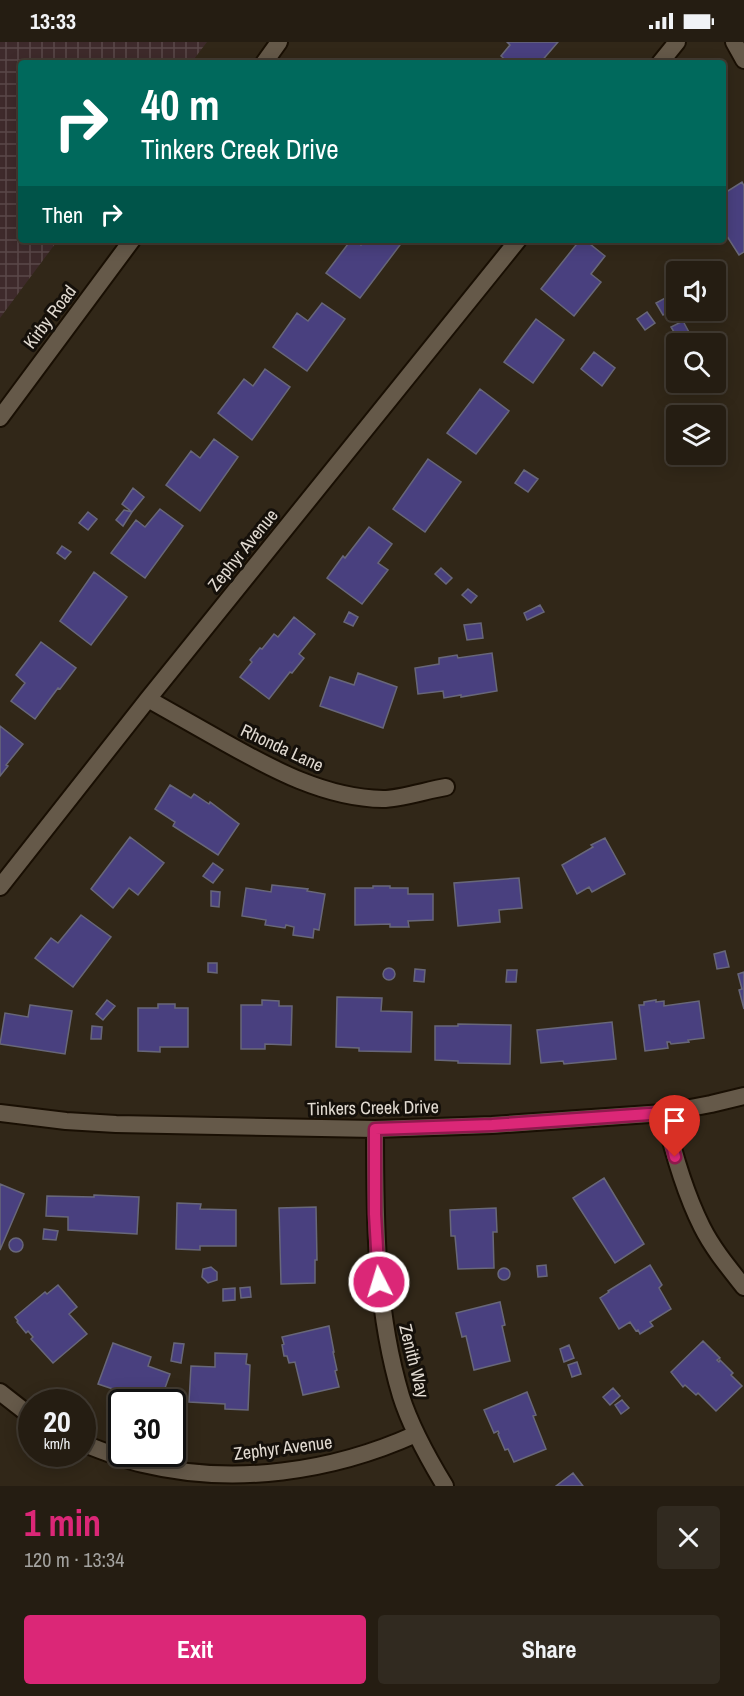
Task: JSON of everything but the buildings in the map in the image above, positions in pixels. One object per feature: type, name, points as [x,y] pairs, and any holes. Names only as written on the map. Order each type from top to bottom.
[{"type":"street","points":[[266,60],[279,42]]},
{"type":"street","points":[[662,60],[677,42]]},
{"type":"street","points":[[734,42],[744,60]]},
{"type":"street","name":"Kirby Road","points":[[0,418],[130,243]]},
{"type":"street","name":"Zephyr Avenue","points":[[0,887],[148,699],[516,243]]},
{"type":"street","name":"Rhonda Lane","points":[[148,699],[264,764],[320,787],[342,793],[385,799],[446,787]]},
{"type":"street","name":"Tinkers Creek Drive","points":[[0,1113],[116,1124],[375,1129],[492,1125],[664,1113],[744,1096]]},
{"type":"street","points":[[664,1113],[686,1192],[702,1228],[717,1253],[744,1287]]},
{"type":"street","name":"Zenith Way","points":[[375,1129],[376,1245],[383,1314],[402,1398],[416,1434],[445,1486]]},
{"type":"street","points":[[0,1392],[18,1406]]},
{"type":"street","name":"Zephyr Avenue","points":[[96,1448],[142,1464],[191,1473],[219,1475],[269,1473],[349,1460],[387,1448],[416,1434]]},
{"type":"shaded area","points":[[0,42],[207,42],[193,60],[18,60],[18,243],[56,243],[0,318]]},
{"type":"route","points":[[379,1282],[375,1214],[375,1129],[492,1125],[664,1113],[675,1157]]}]
